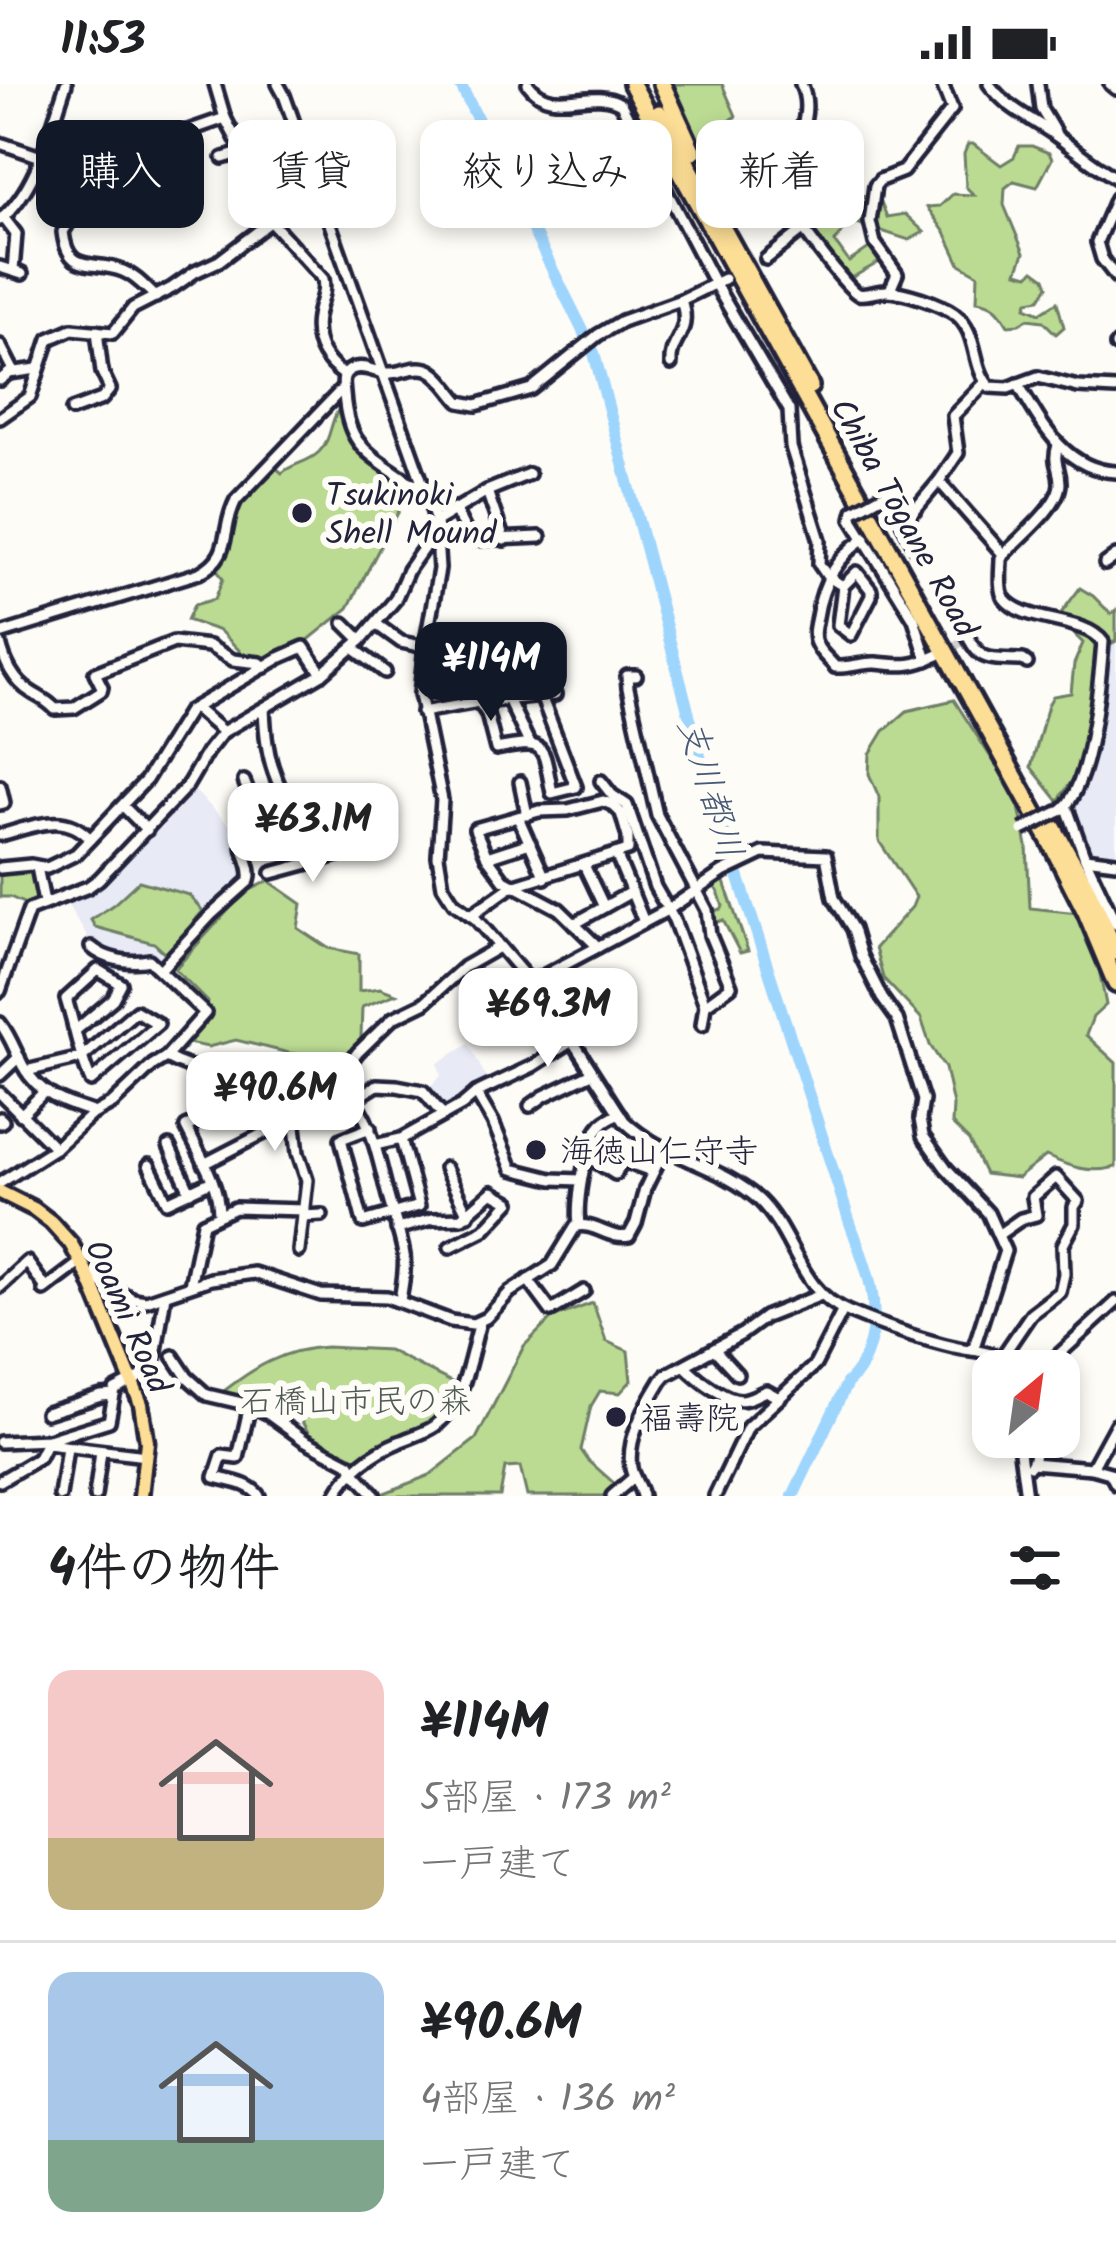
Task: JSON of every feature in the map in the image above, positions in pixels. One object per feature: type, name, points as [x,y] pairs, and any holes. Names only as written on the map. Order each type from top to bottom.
[{"type":"highway","points":[[620,84],[682,177]]},
{"type":"highway","name":"Chiba Tōgane Road","points":[[632,84],[1048,839],[1116,984]]},
{"type":"highway","points":[[643,84],[769,310]]},
{"type":"highway","points":[[662,84],[769,310]]},
{"type":"highway","name":"Chiba Tōgane Road","points":[[769,310],[1086,886],[1116,952]]},
{"type":"main road","name":"Ooami Road","points":[[0,1188],[51,1222],[85,1269],[144,1414],[141,1496]]},
{"type":"street","points":[[54,120],[66,84]]},
{"type":"street","points":[[215,84],[228,124]]},
{"type":"street","points":[[278,84],[292,120]]},
{"type":"street","points":[[527,84],[549,100],[572,102],[589,95],[619,101],[789,410],[796,470],[820,540],[819,564],[843,586]]},
{"type":"street","points":[[801,84],[808,110],[796,140],[764,170],[849,289],[866,294],[890,290],[956,315],[969,332],[985,382],[1002,389],[1038,377],[1078,387],[1116,389]]},
{"type":"street","points":[[807,98],[818,84]]},
{"type":"street","points":[[890,290],[897,274],[875,243],[870,222],[875,186],[903,171],[949,114],[952,109],[942,84]]},
{"type":"street","points":[[988,84],[1017,113],[1115,175]]},
{"type":"street","points":[[1052,85],[1038,86],[1041,109],[1056,135]]},
{"type":"street","points":[[204,125],[225,118]]},
{"type":"street","points":[[0,142],[36,155]]},
{"type":"street","points":[[222,156],[228,155]]},
{"type":"street","points":[[0,267],[18,273],[16,234],[1,217],[36,167]]},
{"type":"street","points":[[1116,198],[1096,242],[1102,260],[1116,277]]},
{"type":"street","points":[[65,228],[69,254],[81,264],[121,270],[155,297]]},
{"type":"street","points":[[0,418],[30,397],[49,338],[71,329],[117,331],[133,308],[220,261],[262,228]]},
{"type":"street","points":[[277,228],[323,279],[316,318],[319,346],[325,359],[344,375]]},
{"type":"street","points":[[332,228],[436,521],[439,568],[420,694],[442,800],[438,856],[449,897],[532,982],[632,1128],[758,1199],[821,1294],[843,1310],[973,1350],[1005,1251],[988,1213],[923,1136],[922,1100],[897,1019],[834,898],[826,856],[770,852],[748,860],[669,909],[532,982]]},
{"type":"street","points":[[766,259],[803,230]]},
{"type":"street","points":[[344,375],[356,368],[383,373],[430,370],[460,402],[476,405],[531,389],[622,321],[719,281]]},
{"type":"street","points":[[671,364],[670,355],[686,320],[681,300]]},
{"type":"street","points":[[72,410],[102,399],[110,389],[102,372],[97,332]]},
{"type":"street","points":[[0,345],[14,372]]},
{"type":"street","points":[[0,380],[14,372],[37,369]]},
{"type":"street","points":[[344,375],[348,423],[358,444],[407,481],[424,484]]},
{"type":"street","points":[[903,524],[958,453],[953,416],[985,382]]},
{"type":"street","points":[[1018,384],[1058,445],[1072,457],[1116,472]]},
{"type":"street","points":[[265,668],[260,663],[233,660],[209,646],[175,642],[107,667],[95,674],[101,691],[74,708],[55,709],[20,683],[4,661],[0,638],[211,567],[224,547],[236,500],[343,388]]},
{"type":"street","points":[[1003,554],[1057,496],[1060,483],[1054,459],[1058,445]]},
{"type":"street","points":[[436,521],[487,491],[530,474]]},
{"type":"street","points":[[939,481],[1003,554],[1001,591],[1008,602],[1029,613],[1094,631],[1103,642],[1088,756],[1063,810],[1022,830]]},
{"type":"street","points":[[487,491],[504,541]]},
{"type":"street","points":[[865,538],[828,577],[822,592],[814,631],[817,645],[835,667],[873,662],[897,667],[932,658],[914,619],[887,578],[865,538],[852,519],[854,511],[883,495],[892,498],[920,557]]},
{"type":"street","points":[[454,508],[470,540],[540,537]]},
{"type":"street","points":[[0,991],[29,910],[88,887],[187,786],[223,732],[322,674],[357,644],[399,593],[425,546],[438,536]]},
{"type":"street","points":[[1105,565],[1116,556]]},
{"type":"street","points":[[856,572],[871,590],[850,635],[838,625],[843,586],[856,572]]},
{"type":"street","points":[[958,619],[982,658],[1027,663]]},
{"type":"street","points":[[344,622],[357,644],[386,672]]},
{"type":"street","points":[[376,624],[400,642],[425,647]]},
{"type":"street","points":[[0,868],[47,868],[76,854],[146,780],[189,711],[304,647],[322,674]]},
{"type":"street","points":[[474,657],[506,658],[537,659],[541,696],[576,787],[552,793],[539,746],[529,743],[496,749],[488,714],[479,702],[474,657]]},
{"type":"street","points":[[506,658],[508,699],[529,743]]},
{"type":"street","points":[[636,676],[627,676],[632,711],[657,814],[696,884],[731,986],[705,1005]]},
{"type":"street","points":[[422,712],[556,695]]},
{"type":"street","points":[[194,708],[223,732]]},
{"type":"street","points":[[263,708],[266,747],[293,818]]},
{"type":"street","points":[[601,781],[627,805],[655,887],[669,909],[705,1005],[702,1025]]},
{"type":"street","points":[[244,782],[263,830]]},
{"type":"street","points":[[520,782],[522,816],[545,878]]},
{"type":"street","points":[[0,786],[4,803],[0,804]]},
{"type":"street","points":[[471,915],[512,886],[628,850],[621,813],[603,801],[539,811],[475,829],[487,857],[512,886],[559,909],[598,947]]},
{"type":"street","points":[[123,806],[147,830]]},
{"type":"street","points":[[1063,810],[1116,924]]},
{"type":"street","points":[[339,832],[388,817]]},
{"type":"street","points":[[160,970],[249,881],[244,836],[293,818],[326,819],[339,832],[342,854],[272,873]]},
{"type":"street","points":[[0,835],[57,820],[91,839]]},
{"type":"street","points":[[487,857],[530,843]]},
{"type":"street","points":[[616,854],[644,922]]},
{"type":"street","points":[[1085,858],[1116,862]]},
{"type":"street","points":[[584,865],[604,908]]},
{"type":"street","points":[[37,867],[44,902]]},
{"type":"street","points":[[574,924],[631,892]]},
{"type":"street","points":[[0,1188],[113,1103],[166,1057],[206,1013],[149,960],[136,963],[100,956],[91,947]]},
{"type":"street","points":[[335,1082],[393,1018],[424,1004],[464,967],[499,947]]},
{"type":"street","points":[[26,1071],[81,1058],[136,1011],[158,1024],[91,1081],[81,1058],[66,999],[98,970],[121,984],[113,999],[76,1030]]},
{"type":"street","points":[[561,1022],[579,1011]]},
{"type":"street","points":[[0,1023],[26,1071],[45,1091],[59,1102],[95,1113]]},
{"type":"street","points":[[375,1145],[401,1139],[572,1041]]},
{"type":"street","points":[[166,1057],[211,1072],[279,1066],[310,1072],[335,1082],[353,1100],[367,1118],[405,1262],[400,1301]]},
{"type":"street","points":[[0,1075],[19,1058]]},
{"type":"street","points":[[299,1251],[307,1180],[293,1130],[297,1103],[310,1072]]},
{"type":"street","points":[[530,1106],[592,1073]]},
{"type":"street","points":[[353,1100],[377,1085],[397,1086],[423,1091],[443,1114]]},
{"type":"street","points":[[21,1114],[45,1091]]},
{"type":"street","points":[[0,1093],[55,1148]]},
{"type":"street","points":[[476,1093],[512,1169],[581,1180]]},
{"type":"street","points":[[204,1164],[272,1129],[271,1117],[260,1107],[223,1111],[186,1127],[212,1181],[219,1214]]},
{"type":"street","points":[[579,1225],[581,1180],[592,1141],[600,1125],[619,1113]]},
{"type":"street","points":[[370,1128],[341,1139],[363,1222],[419,1206],[401,1139]]},
{"type":"street","points":[[169,1146],[190,1192]]},
{"type":"street","points":[[579,1225],[614,1237],[629,1236],[665,1148]]},
{"type":"street","points":[[588,1157],[615,1174],[622,1161],[652,1172]]},
{"type":"street","points":[[149,1165],[167,1202],[212,1181]]},
{"type":"street","points":[[445,1168],[468,1214]]},
{"type":"street","points":[[998,1235],[1036,1215],[1033,1197],[1056,1177],[1078,1202],[1063,1245],[1060,1292],[1031,1314],[1006,1350]]},
{"type":"street","points":[[306,1191],[324,1191]]},
{"type":"street","points":[[397,1229],[462,1218],[492,1192],[510,1202],[484,1230],[450,1247]]},
{"type":"street","points":[[190,1285],[203,1223],[219,1214],[235,1208],[322,1215]]},
{"type":"street","points":[[334,1496],[353,1471],[382,1449],[434,1427],[451,1409],[481,1322],[510,1292],[552,1265],[579,1225]]},
{"type":"street","points":[[0,1287],[27,1262],[45,1289],[85,1269],[142,1300],[254,1273],[320,1295],[378,1295],[451,1321],[481,1322]]},
{"type":"street","points":[[528,1280],[550,1311],[584,1291]]},
{"type":"street","points":[[642,1496],[630,1465],[631,1452],[641,1416],[666,1375],[765,1317],[821,1294]]},
{"type":"street","points":[[0,1481],[39,1458],[48,1442],[109,1421],[116,1390],[148,1373],[154,1364],[165,1295]]},
{"type":"street","points":[[1064,1350],[1116,1302]]},
{"type":"street","points":[[715,1496],[748,1427],[815,1365],[843,1310]]},
{"type":"street","points":[[1104,1314],[1116,1324]]},
{"type":"street","points":[[715,1349],[737,1374]]},
{"type":"street","points":[[172,1356],[207,1395],[267,1413],[304,1440],[350,1464],[374,1494]]},
{"type":"street","points":[[685,1366],[701,1381],[737,1400],[766,1391],[779,1398]]},
{"type":"street","points":[[46,1413],[114,1395]]},
{"type":"street","points":[[250,1405],[238,1458],[223,1456],[215,1477],[250,1487],[259,1496]]},
{"type":"street","points":[[1092,1468],[1116,1424]]},
{"type":"street","points":[[0,1442],[48,1442],[146,1456]]},
{"type":"street","points":[[60,1496],[67,1448]]},
{"type":"street","points":[[95,1496],[101,1452]]},
{"type":"street","points":[[1026,1458],[1028,1465]]},
{"type":"street","points":[[1026,1496],[1031,1458]]},
{"type":"street","points":[[1028,1465],[1092,1468],[1110,1473],[1116,1484]]},
{"type":"street","points":[[612,1496],[634,1477]]},
{"type":"shaded area","points":[[1116,641],[1116,858],[1095,857],[1071,807],[1090,755],[1105,647]]},
{"type":"shaded area","points":[[192,788],[242,834],[236,837],[246,878],[168,960],[156,962],[144,952],[137,960],[96,950],[65,901],[95,889]]},
{"type":"shaded area","points":[[469,1044],[490,1085],[446,1111],[440,1109],[425,1091],[441,1076],[438,1063]]},
{"type":"green space","points":[[674,84],[722,84],[736,116],[696,120],[696,136]]},
{"type":"green space","points":[[968,144],[1001,165],[1014,157],[1019,146],[1032,146],[1052,159],[1037,187],[1014,181],[1005,188],[1004,205],[1024,253],[1017,272],[1029,275],[1034,270],[1048,286],[1040,299],[1028,301],[1026,307],[1040,313],[1057,302],[1064,327],[1056,334],[1043,321],[1028,319],[1008,325],[996,308],[977,301],[978,274],[960,264],[927,207],[940,206],[953,194],[974,195],[966,187]]},
{"type":"green space","points":[[864,196],[881,202],[887,217],[905,214],[924,232],[909,240],[864,225]]},
{"type":"green space","points":[[845,228],[835,242],[849,262],[879,241],[890,256],[846,281],[823,243],[807,229]]},
{"type":"green space","points":[[342,405],[355,445],[411,488],[348,608],[306,642],[266,662],[249,660],[220,631],[187,620],[194,605],[215,599],[223,579],[217,569],[242,500],[275,467],[282,473],[319,452]]},
{"type":"green space","points":[[1080,588],[1111,614],[1116,610],[1116,641],[1098,651],[1090,724],[1079,770],[1058,801],[1031,767],[1048,705],[1053,696],[1071,693],[1074,664],[1083,643],[1063,623],[1062,612]]},
{"type":"green space","points":[[954,700],[1017,798],[1027,846],[1030,908],[1078,913],[1097,959],[1106,1005],[1093,1017],[1086,1035],[1116,1063],[1116,1167],[1080,1168],[1046,1156],[1018,1178],[985,1174],[969,1141],[952,1124],[945,1068],[921,1018],[883,978],[875,948],[916,897],[879,841],[879,797],[869,774],[870,754],[884,731],[907,711]]},
{"type":"green space","points":[[33,868],[38,902],[30,906],[0,897],[0,871]]},
{"type":"green space","points":[[722,876],[748,951],[740,953],[723,920],[711,924],[710,912],[723,906],[711,883]]},
{"type":"green space","points":[[139,881],[189,895],[203,911],[166,954],[154,943],[95,927],[91,920]]},
{"type":"green space","points":[[269,881],[302,904],[298,928],[328,948],[359,954],[359,991],[380,988],[396,994],[362,1007],[361,1038],[354,1056],[289,1053],[236,1040],[208,1047],[187,1043],[208,1002],[175,969],[244,893]]},
{"type":"green space","points":[[593,1303],[606,1341],[628,1351],[631,1381],[620,1393],[600,1391],[591,1406],[581,1450],[616,1485],[603,1496],[527,1496],[520,1467],[505,1468],[500,1496],[377,1496],[430,1475],[476,1439],[524,1346],[552,1318]]},
{"type":"green space","name":"石橋山市民の森","points":[[326,1347],[388,1350],[459,1386],[443,1415],[355,1464],[310,1436],[283,1402],[220,1394],[269,1362]]},
{"type":"waterway","name":"支川都川","points":[[460,84],[594,353],[701,760],[870,1282],[874,1311],[867,1354],[847,1383],[793,1496]]},
{"type":"tunnel","points":[[724,279],[766,259]]},
{"type":"tunnel","points":[[943,653],[968,638]]},
{"type":"place","name":"Tsukinoki Shell Mound","points":[[302,513]]},
{"type":"place","name":"海徳山仁守寺","points":[[536,1150]]},
{"type":"place","name":"福壽院","points":[[616,1417]]}]
